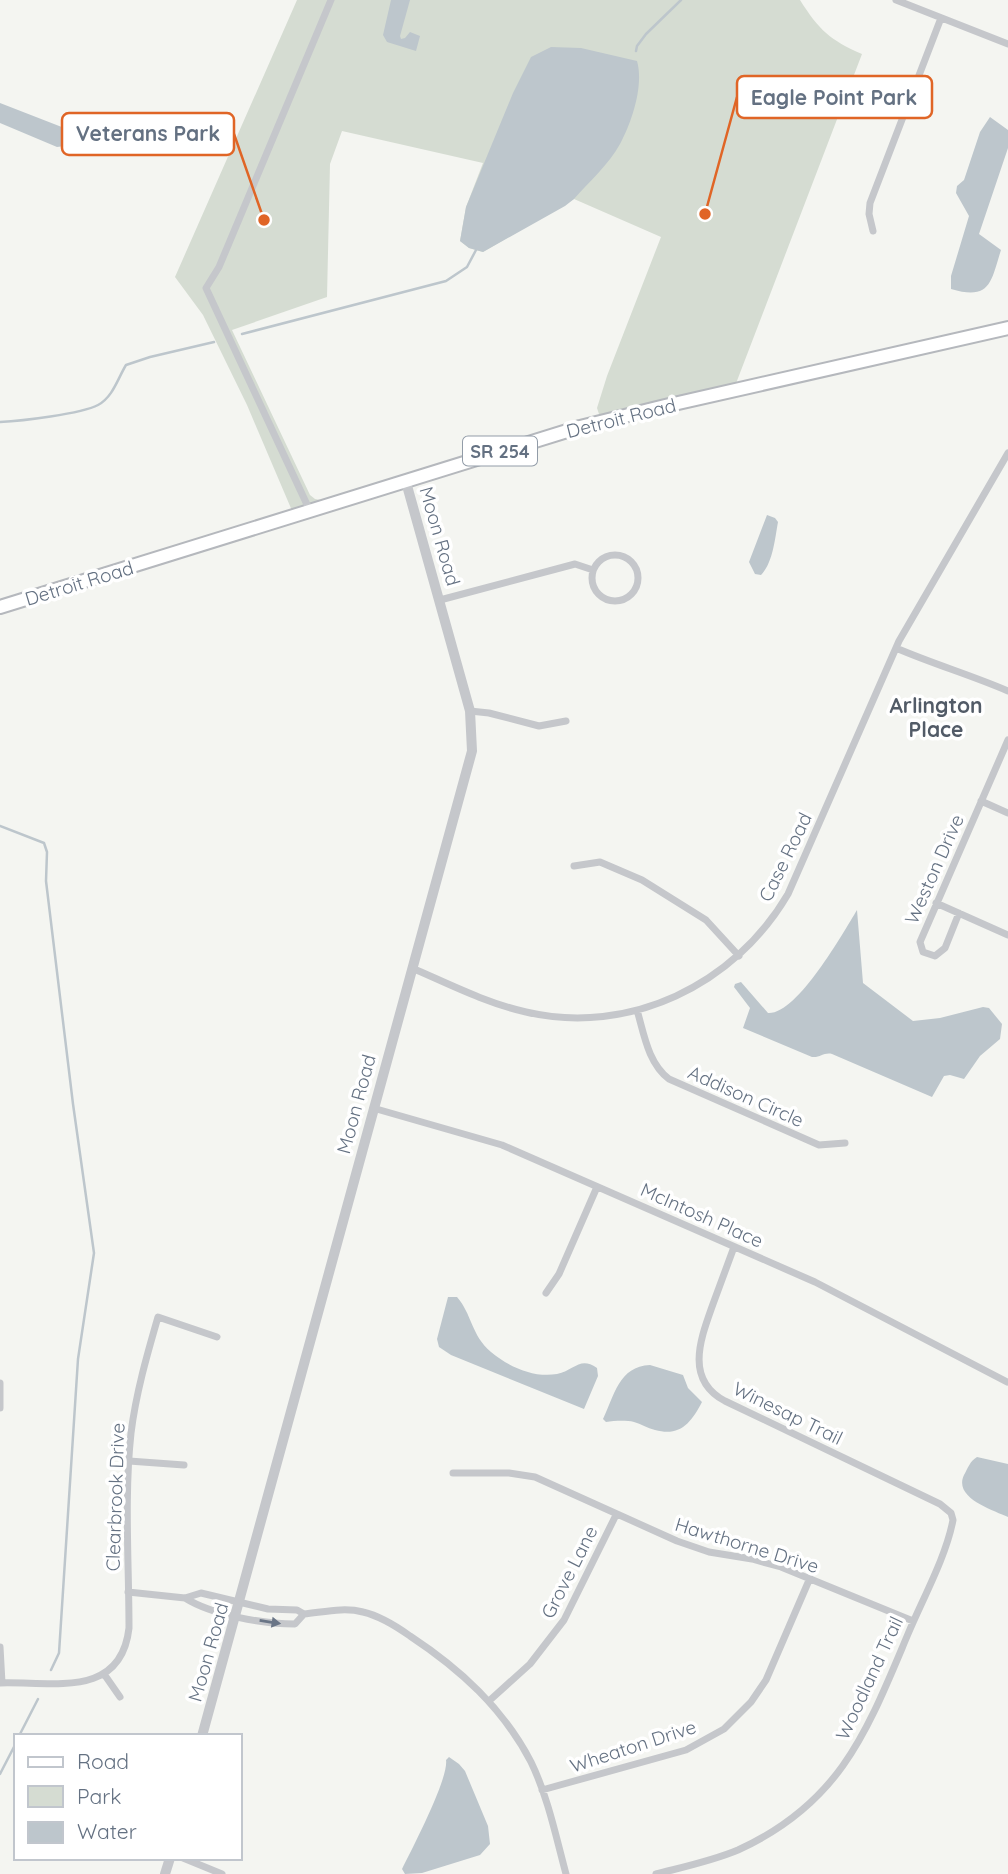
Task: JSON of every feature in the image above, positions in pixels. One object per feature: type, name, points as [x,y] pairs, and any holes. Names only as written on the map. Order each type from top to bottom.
[{"type":"main road","name":"Detroit Road","points":[[0,607],[516,446],[639,412],[1008,328]]},
{"type":"street","points":[[311,511],[206,288],[219,267],[331,0]]},
{"type":"street","points":[[896,0],[1008,44]]},
{"type":"street","points":[[873,231],[869,214],[870,203],[941,18]]},
{"type":"street","name":"Case Road","points":[[412,968],[493,1002],[538,1015],[592,1017],[637,1010],[672,998],[699,986],[739,956],[773,917],[795,880],[896,648],[1008,453]]},
{"type":"street","name":"Moon Road","points":[[203,1734],[472,751],[470,711],[406,482]]},
{"type":"street","points":[[624,556],[631,560],[638,573],[636,589],[625,599],[610,601],[603,598],[593,586],[593,570],[602,558],[624,556]]},
{"type":"street","points":[[440,600],[575,564],[593,570]]},
{"type":"street","points":[[896,648],[936,665],[973,675],[1008,691]]},
{"type":"street","points":[[470,711],[539,726],[566,721]]},
{"type":"street","name":"Weston Drive","points":[[960,914],[943,951],[935,956],[927,955],[919,942],[1008,740]]},
{"type":"street","points":[[981,802],[1008,813]]},
{"type":"street","points":[[574,866],[600,862],[642,880],[706,920],[739,956]]},
{"type":"street","points":[[936,903],[1008,935]]},
{"type":"street","name":"Addison Circle","points":[[637,1010],[652,1057],[660,1071],[669,1079],[819,1145],[845,1143]]},
{"type":"street","name":"McIntosh Place","points":[[373,1108],[495,1142],[815,1282],[1007,1382]]},
{"type":"street","points":[[546,1293],[559,1274],[597,1187]]},
{"type":"street","name":"Winesap Trail","points":[[734,1247],[700,1340],[698,1365],[709,1388],[721,1399],[940,1504],[951,1513]]},
{"type":"street","name":"Clearbrook Drive","points":[[104,1674],[125,1646],[129,1628],[130,1461],[138,1391],[158,1317],[217,1337]]},
{"type":"street","points":[[0,1383],[0,1408]]},
{"type":"street","points":[[130,1461],[184,1465]]},
{"type":"street","name":"Hawthorne Drive","points":[[453,1472],[535,1476],[684,1544],[768,1563],[913,1621]]},
{"type":"street","name":"Woodland Trail","points":[[656,1874],[708,1860],[745,1846],[783,1824],[822,1791],[861,1740],[948,1536],[953,1520],[951,1513]]},
{"type":"street","name":"Grove Lane","points":[[489,1702],[530,1664],[564,1620],[616,1515]]},
{"type":"street","name":"Wheaton Drive","points":[[542,1790],[677,1752],[702,1743],[724,1729],[751,1702],[766,1680],[810,1578]]},
{"type":"street","points":[[128,1592],[185,1598],[198,1605],[275,1623],[295,1624],[304,1614]]},
{"type":"street","points":[[185,1598],[201,1593],[268,1609],[297,1610],[304,1614],[351,1610],[364,1612],[383,1619],[443,1658],[474,1684],[517,1738],[530,1760],[542,1790],[566,1874]]},
{"type":"street","points":[[0,1647],[1,1683],[78,1684],[104,1674],[120,1697]]},
{"type":"street","points":[[188,1860],[222,1874]]},
{"type":"green space","points":[[297,0],[800,0],[826,33],[862,54],[735,386],[600,417],[597,408],[607,376],[661,237],[574,199],[483,252],[469,248],[460,241],[466,207],[483,163],[342,131],[330,164],[327,297],[232,330],[310,495],[326,501],[293,513],[247,405],[203,315],[175,277]]},
{"type":"water","points":[[391,0],[410,0],[400,36],[401,39],[405,38],[410,32],[420,36],[416,51],[387,42],[383,35]]},
{"type":"water","points":[[551,47],[581,48],[637,61],[638,92],[629,125],[610,159],[565,206],[483,252],[469,248],[460,241],[466,207],[513,93],[531,57]]},
{"type":"water","points":[[0,103],[72,131],[73,138],[65,146],[57,147],[0,123]]},
{"type":"water","points":[[990,117],[1008,130],[1008,148],[979,234],[1001,250],[987,286],[982,290],[964,292],[951,289],[951,276],[969,216],[956,193],[957,186],[964,180],[980,132]]},
{"type":"water","points":[[767,515],[778,522],[771,557],[761,575],[755,574],[749,562]]},
{"type":"water","points":[[857,910],[863,983],[913,1021],[940,1018],[983,1007],[989,1008],[1002,1024],[1000,1039],[980,1056],[964,1079],[944,1076],[932,1097],[832,1054],[812,1057],[743,1028],[750,1008],[734,987],[735,984],[741,982],[768,1013],[780,1010],[792,1001],[818,971]]},
{"type":"water","points":[[448,1297],[457,1297],[484,1345],[514,1367],[548,1375],[586,1363],[597,1368],[598,1376],[584,1409],[451,1355],[439,1347],[437,1339]]},
{"type":"water","points":[[650,1365],[683,1375],[688,1388],[702,1402],[694,1416],[684,1426],[671,1432],[655,1430],[631,1421],[606,1422],[603,1419],[624,1376]]},
{"type":"water","points":[[977,1457],[1008,1464],[1008,1517],[976,1502],[964,1490],[964,1475]]},
{"type":"water","points":[[449,1757],[465,1771],[488,1826],[490,1844],[480,1855],[422,1873],[405,1874],[402,1869],[436,1797]]},
{"type":"waterway","points":[[636,51],[646,34],[681,0]]},
{"type":"waterway","points":[[242,334],[446,281],[467,267],[476,250]]},
{"type":"waterway","points":[[0,422],[90,408],[108,397],[126,365],[214,342]]},
{"type":"waterway","points":[[0,826],[44,843],[47,852],[46,881],[94,1253],[78,1359],[59,1653],[51,1670]]},
{"type":"waterway","points":[[20,1734],[38,1699]]},
{"type":"waterway","points":[[0,1774],[14,1747]]},
{"type":"place","name":"Eagle Point Park","points":[[705,214]]},
{"type":"place","name":"Veterans Park","points":[[264,220]]},
{"type":"district","name":"Arlington Place","points":[[936,717]]}]
